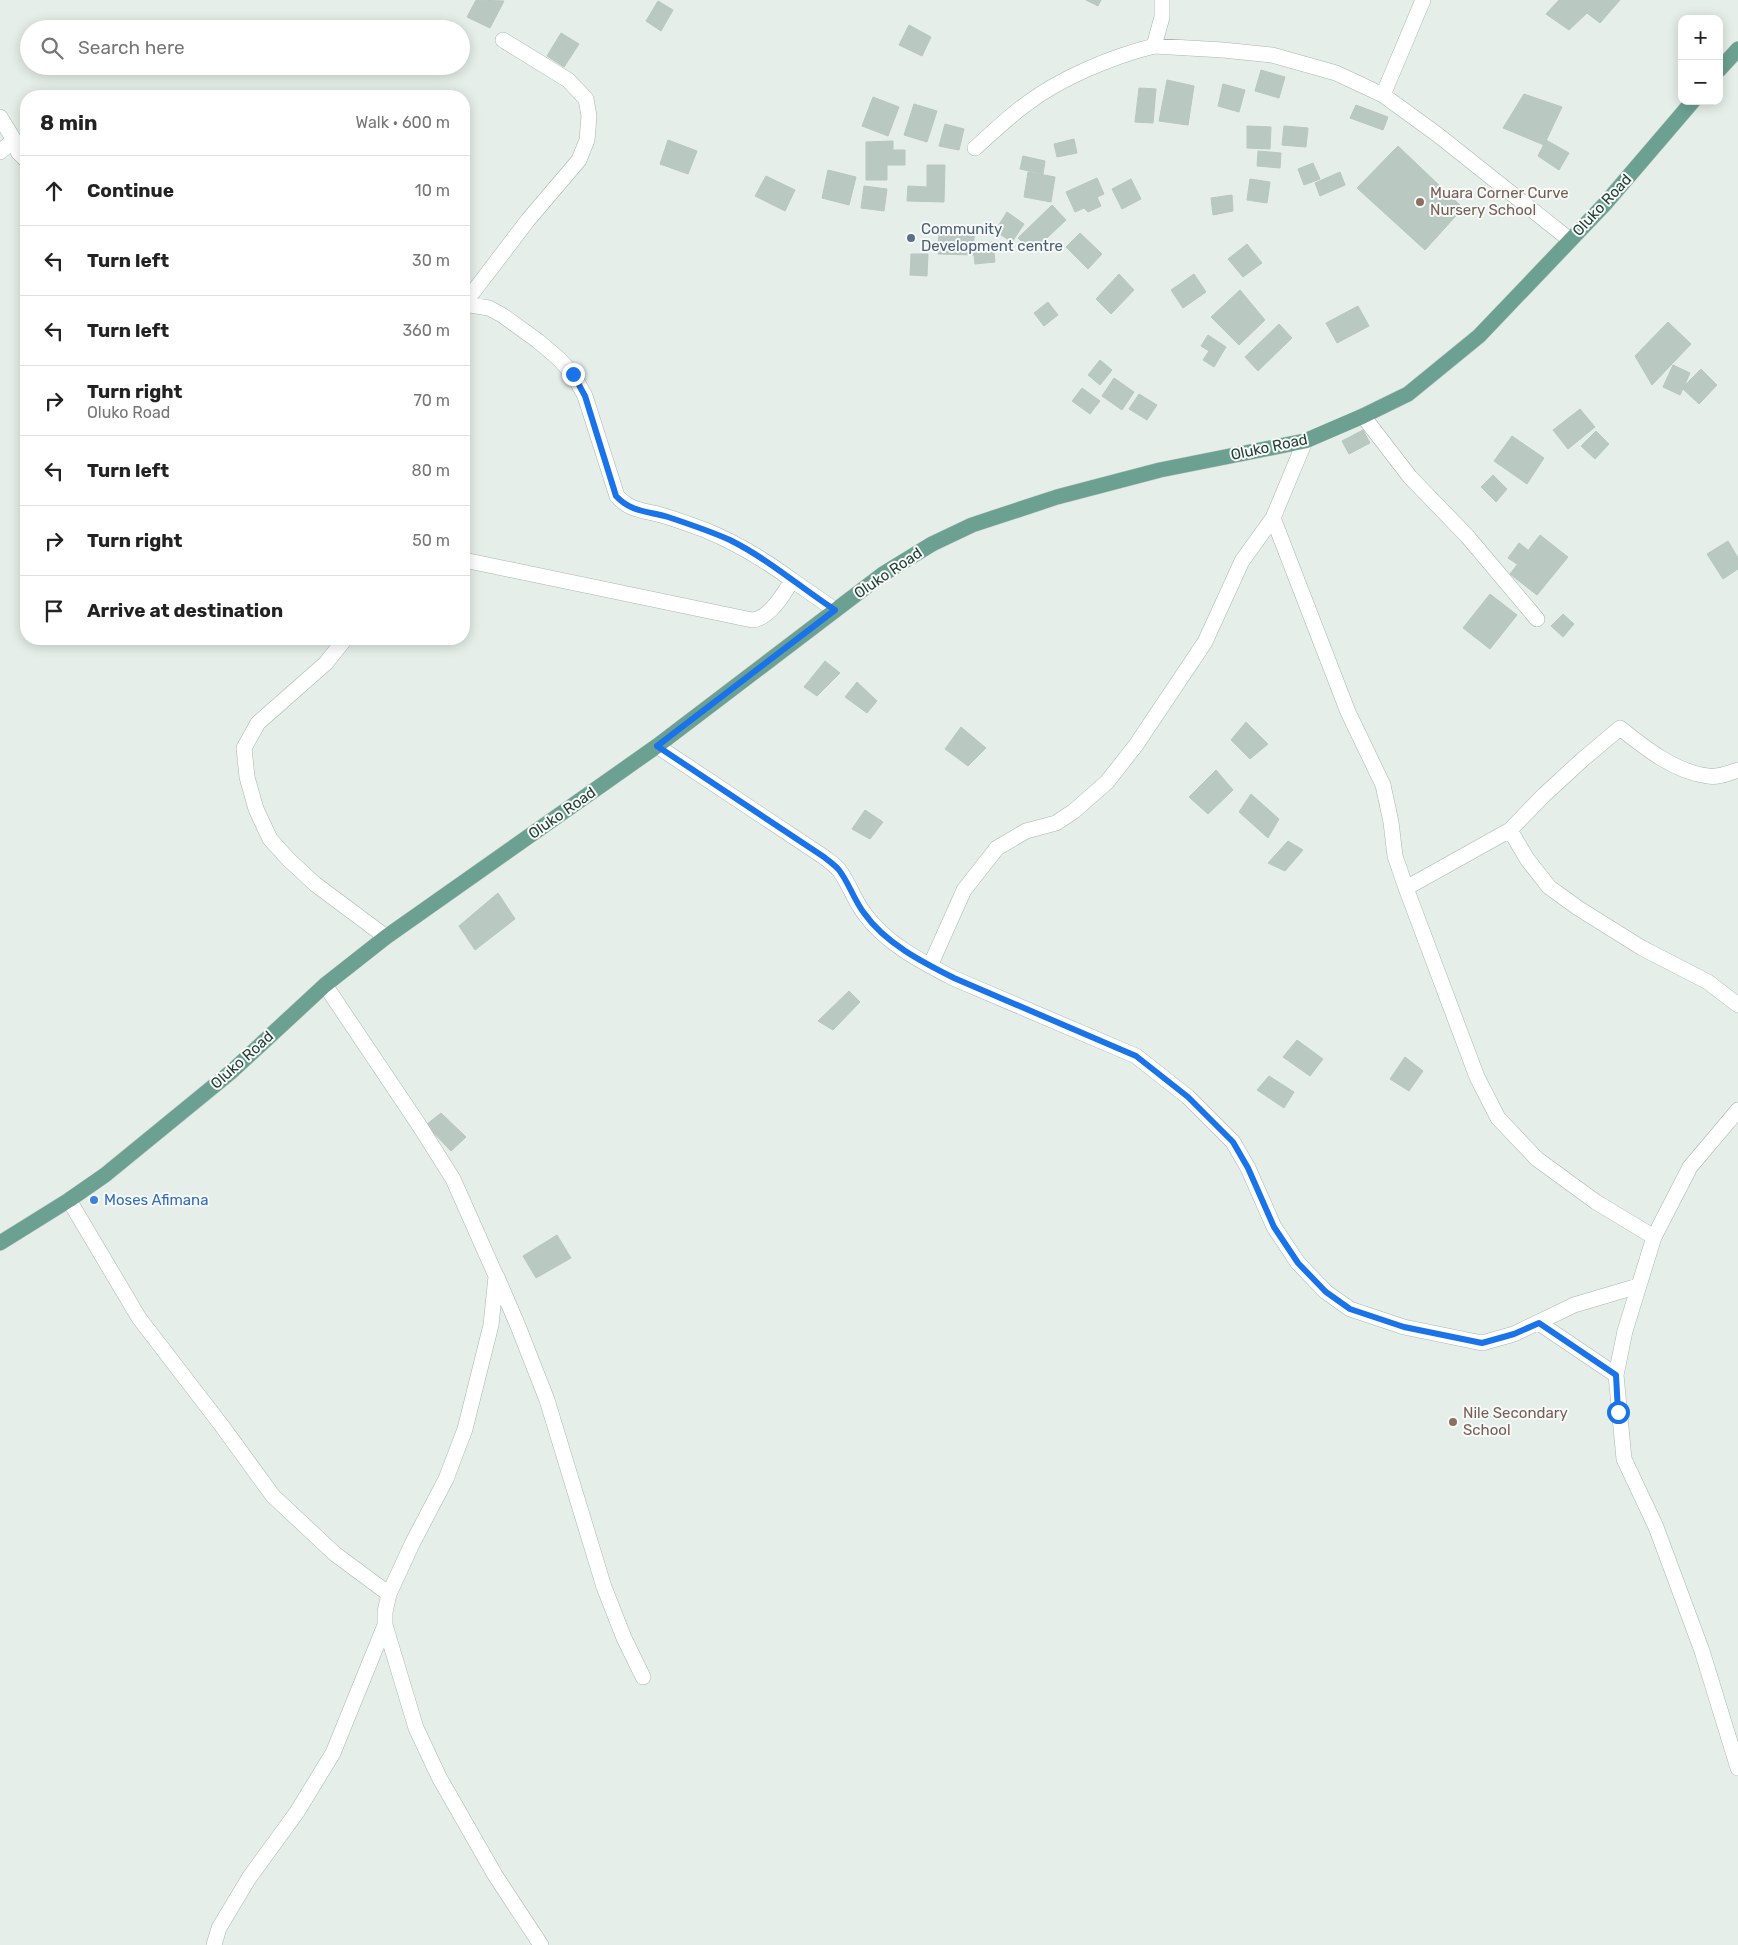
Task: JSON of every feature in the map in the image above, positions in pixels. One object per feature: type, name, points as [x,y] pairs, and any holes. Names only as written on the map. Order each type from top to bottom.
[{"type":"main road","points":[[1723,66],[1738,49]]},
{"type":"main road","name":"Oluko Road","points":[[0,1243],[105,1175],[231,1072],[325,985],[386,937],[657,746],[883,574],[932,544],[972,525],[1057,497],[1160,470],[1305,441],[1408,394],[1479,336],[1610,197],[1690,105]]},
{"type":"street","points":[[1154,46],[1162,16],[1162,0]]},
{"type":"street","points":[[1383,95],[1423,0]]},
{"type":"street","points":[[470,296],[528,220],[579,160],[587,140],[588,116],[586,99],[568,80],[503,40]]},
{"type":"street","points":[[975,148],[1026,104],[1063,82],[1125,53],[1154,46],[1223,50],[1272,56],[1336,73],[1383,95],[1438,135],[1570,240]]},
{"type":"street","points":[[0,117],[20,154]]},
{"type":"street","points":[[0,152],[14,140]]},
{"type":"street","points":[[470,305],[489,308],[502,315],[538,341],[573,374],[585,396],[616,496],[624,505],[635,510],[662,515],[730,540],[767,562],[835,610]]},
{"type":"street","points":[[1363,416],[1410,477],[1473,542],[1537,618]]},
{"type":"street","points":[[930,966],[964,890],[997,848],[1026,831],[1056,823],[1074,811],[1106,782],[1136,745],[1205,642],[1242,561],[1274,518],[1305,441]]},
{"type":"street","points":[[1274,518],[1348,712],[1383,785],[1391,822],[1395,856],[1406,888],[1477,1077],[1498,1118],[1537,1159],[1596,1202],[1654,1236]]},
{"type":"street","points":[[470,561],[752,620],[759,620],[764,616],[785,593],[792,580]]},
{"type":"street","points":[[340,645],[326,663],[258,723],[244,748],[247,776],[256,809],[270,839],[288,859],[316,884],[386,937]]},
{"type":"street","points":[[1406,888],[1510,830],[1544,795],[1620,728],[1648,750],[1689,771],[1710,777],[1738,770]]},
{"type":"street","points":[[657,746],[824,857],[839,870],[864,913],[878,931],[930,966],[1002,1000],[1136,1056],[1188,1097],[1233,1142],[1248,1168],[1274,1227],[1298,1263],[1326,1292],[1350,1309],[1404,1327],[1482,1343],[1514,1334],[1574,1305],[1638,1286]]},
{"type":"street","points":[[1510,830],[1527,859],[1549,887],[1578,908],[1642,948],[1708,982],[1738,1005]]},
{"type":"street","points":[[325,985],[453,1179],[518,1326],[548,1400],[604,1587],[624,1638],[643,1677]]},
{"type":"street","points":[[1738,1110],[1690,1167],[1654,1236],[1625,1331],[1616,1375],[1624,1459],[1656,1527],[1702,1651],[1738,1768]]},
{"type":"street","points":[[69,1200],[139,1318],[273,1496],[335,1554],[389,1594]]},
{"type":"street","points":[[496,1276],[491,1324],[465,1429],[446,1479],[412,1544],[389,1594],[385,1612],[385,1625],[416,1728],[435,1769],[495,1874],[541,1945]]},
{"type":"street","points":[[1539,1323],[1616,1375]]},
{"type":"street","points":[[214,1945],[219,1928],[249,1878],[297,1812],[333,1753],[385,1625]]},
{"type":"building","points":[[476,0],[504,1],[490,28],[467,17]]},
{"type":"building","points":[[1086,0],[1101,0],[1098,6]]},
{"type":"building","points":[[1559,0],[1620,0],[1600,23],[1587,13],[1569,30],[1546,14]]},
{"type":"building","points":[[658,1],[673,10],[661,31],[646,21]]},
{"type":"building","points":[[909,25],[931,37],[922,56],[899,45]]},
{"type":"building","points":[[561,33],[579,44],[564,67],[547,56]]},
{"type":"building","points":[[1261,70],[1285,77],[1279,98],[1255,91]]},
{"type":"building","points":[[1167,80],[1194,86],[1188,125],[1159,121]]},
{"type":"building","points":[[1223,84],[1245,90],[1239,112],[1218,106]]},
{"type":"building","points":[[1139,88],[1156,89],[1153,123],[1135,122]]},
{"type":"building","points":[[1524,94],[1562,107],[1544,145],[1503,128]]},
{"type":"building","points":[[873,97],[899,107],[888,136],[862,126]]},
{"type":"building","points":[[914,104],[937,111],[927,142],[904,135]]},
{"type":"building","points":[[1356,105],[1388,117],[1383,130],[1350,118]]},
{"type":"building","points":[[945,124],[964,129],[959,150],[939,146]]},
{"type":"building","points":[[1247,126],[1271,127],[1270,149],[1247,148]]},
{"type":"building","points":[[1284,126],[1308,128],[1306,147],[1282,145]]},
{"type":"building","points":[[1074,139],[1077,153],[1057,157],[1054,144]]},
{"type":"building","points":[[668,140],[697,151],[688,174],[660,164]]},
{"type":"building","points":[[1546,140],[1569,153],[1559,170],[1538,156]]},
{"type":"building","points":[[893,141],[893,150],[905,150],[905,165],[887,165],[887,180],[866,180],[866,142]]},
{"type":"building","points":[[1398,146],[1463,208],[1425,250],[1357,188]]},
{"type":"building","points":[[1258,151],[1281,153],[1280,168],[1257,166]]},
{"type":"building","points":[[1023,156],[1045,161],[1043,174],[1020,169]]},
{"type":"building","points":[[1313,163],[1320,179],[1304,185],[1298,169]]},
{"type":"building","points":[[927,165],[945,165],[944,202],[907,201],[908,186],[927,187]]},
{"type":"building","points":[[828,170],[856,177],[849,205],[822,198]]},
{"type":"building","points":[[1028,172],[1055,177],[1051,202],[1024,197]]},
{"type":"building","points":[[1340,172],[1345,185],[1320,196],[1315,183]]},
{"type":"building","points":[[766,176],[795,190],[785,211],[755,196]]},
{"type":"building","points":[[1097,178],[1104,194],[1097,197],[1101,206],[1088,212],[1084,208],[1075,212],[1066,192]]},
{"type":"building","points":[[1131,179],[1141,199],[1122,209],[1112,189]]},
{"type":"building","points":[[1250,179],[1270,182],[1267,203],[1247,200]]},
{"type":"building","points":[[864,186],[887,189],[884,211],[861,208]]},
{"type":"building","points":[[1232,195],[1233,211],[1213,215],[1211,198]]},
{"type":"building","points":[[1052,205],[1066,220],[1032,252],[1018,238]]},
{"type":"building","points":[[1007,212],[1024,224],[1012,242],[995,231]]},
{"type":"building","points":[[939,231],[975,232],[974,255],[938,254]]},
{"type":"building","points":[[1080,233],[1102,254],[1088,269],[1066,247]]},
{"type":"building","points":[[993,242],[995,262],[975,264],[973,245]]},
{"type":"building","points":[[1247,244],[1262,263],[1243,277],[1228,259]]},
{"type":"building","points":[[911,254],[928,254],[927,276],[910,275]]},
{"type":"building","points":[[1119,274],[1134,290],[1111,314],[1096,299]]},
{"type":"building","points":[[1194,274],[1206,292],[1183,308],[1171,290]]},
{"type":"building","points":[[1240,290],[1265,320],[1239,345],[1211,317]]},
{"type":"building","points":[[1048,302],[1058,315],[1044,326],[1034,313]]},
{"type":"building","points":[[1358,306],[1369,326],[1337,343],[1326,323]]},
{"type":"building","points":[[1668,322],[1691,344],[1652,385],[1635,356]]},
{"type":"building","points":[[1279,324],[1292,338],[1258,371],[1245,357]]},
{"type":"building","points":[[1208,335],[1226,347],[1214,367],[1203,360],[1209,351],[1201,346]]},
{"type":"building","points":[[1100,360],[1112,370],[1100,385],[1088,375]]},
{"type":"building","points":[[1673,365],[1690,373],[1680,395],[1663,387]]},
{"type":"building","points":[[1701,369],[1717,385],[1699,404],[1682,388]]},
{"type":"building","points":[[1114,378],[1134,392],[1122,410],[1102,396]]},
{"type":"building","points":[[1082,388],[1100,401],[1090,414],[1072,401]]},
{"type":"building","points":[[1139,394],[1157,405],[1147,420],[1129,409]]},
{"type":"building","points":[[1580,409],[1595,427],[1568,449],[1553,430]]},
{"type":"building","points":[[1363,430],[1370,443],[1349,454],[1342,441]]},
{"type":"building","points":[[1596,431],[1609,444],[1595,459],[1581,446]]},
{"type":"building","points":[[1512,436],[1544,458],[1527,484],[1494,461]]},
{"type":"building","points":[[1493,475],[1507,489],[1496,502],[1481,487]]},
{"type":"building","points":[[1540,535],[1568,557],[1537,595],[1510,574]]},
{"type":"building","points":[[1728,541],[1738,558],[1738,569],[1723,579],[1707,554]]},
{"type":"building","points":[[1519,543],[1528,550],[1517,564],[1508,558]]},
{"type":"building","points":[[1490,594],[1517,615],[1490,649],[1463,628]]},
{"type":"building","points":[[1563,614],[1574,624],[1563,637],[1551,626]]},
{"type":"building","points":[[825,661],[840,673],[817,696],[804,687]]},
{"type":"building","points":[[857,682],[877,701],[867,713],[845,697]]},
{"type":"building","points":[[1246,722],[1268,744],[1250,759],[1231,740]]},
{"type":"building","points":[[961,727],[986,748],[968,766],[945,749]]},
{"type":"building","points":[[1216,770],[1233,790],[1208,814],[1189,797]]},
{"type":"building","points":[[1251,794],[1279,819],[1268,838],[1239,812]]},
{"type":"building","points":[[865,810],[883,822],[870,839],[852,829]]},
{"type":"building","points":[[1288,841],[1303,850],[1285,871],[1268,863]]},
{"type":"building","points":[[498,893],[515,919],[475,950],[459,926]]},
{"type":"building","points":[[849,991],[860,1002],[833,1030],[818,1021]]},
{"type":"building","points":[[1297,1040],[1323,1059],[1310,1076],[1283,1057]]},
{"type":"building","points":[[1405,1057],[1423,1071],[1409,1091],[1390,1079]]},
{"type":"building","points":[[1269,1076],[1294,1092],[1284,1108],[1257,1090]]},
{"type":"building","points":[[441,1113],[466,1137],[451,1151],[426,1125]]},
{"type":"building","points":[[557,1235],[571,1258],[536,1278],[523,1256]]},
{"type":"place","name":"Muara Corner Curve Nursery School","points":[[1420,202]]},
{"type":"place","name":"Community Development centre","points":[[911,238]]},
{"type":"place","name":"Moses Afimana","points":[[94,1200]]},
{"type":"place","name":"Nile Secondary School","points":[[1453,1422]]},
{"type":"route","points":[[573,374],[585,396],[616,496],[624,505],[635,510],[662,515],[730,540],[767,562],[835,610],[657,746],[824,857],[839,870],[864,913],[878,931],[908,952],[930,966],[1002,1000],[1136,1056],[1188,1097],[1233,1142],[1248,1168],[1274,1227],[1298,1263],[1326,1292],[1350,1309],[1404,1327],[1482,1343],[1514,1334],[1539,1323],[1616,1375],[1618,1412]]}]
